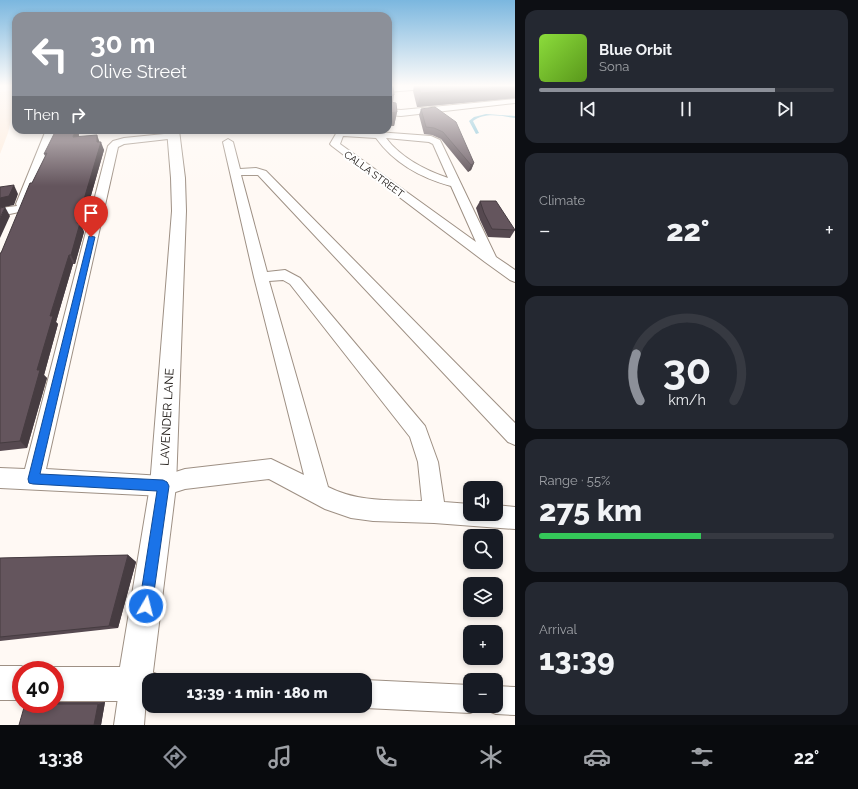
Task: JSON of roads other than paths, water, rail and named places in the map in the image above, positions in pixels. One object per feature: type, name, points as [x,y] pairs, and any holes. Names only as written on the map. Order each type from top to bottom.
[{"type":"street","points":[[14,223],[50,134]]},
{"type":"street","points":[[33,479],[113,146],[116,143],[124,141],[168,134]]},
{"type":"street","name":"LAVENDER LANE","points":[[143,673],[163,486],[179,211],[174,134]]},
{"type":"street","name":"CALLA STREET","points":[[340,134],[335,144],[515,277]]},
{"type":"street","name":"CALLA STREET","points":[[356,134],[431,140],[437,142],[458,184],[490,260]]},
{"type":"street","points":[[379,136],[390,150],[423,171],[438,180],[458,184]]},
{"type":"street","points":[[228,142],[261,277],[319,493]]},
{"type":"street","points":[[236,172],[256,171],[262,173],[515,436]]},
{"type":"street","points":[[0,212],[20,209]]},
{"type":"street","points":[[261,277],[282,274],[288,275],[295,281],[418,432],[426,450],[430,467],[434,512]]},
{"type":"street","points":[[0,478],[163,486],[185,479],[270,469],[333,501],[351,507],[374,510],[434,512],[515,518]]},
{"type":"street","points":[[0,683],[12,683]]},
{"type":"street","points":[[64,684],[142,684]]},
{"type":"street","name":"LAVENDER LANE","points":[[129,725],[142,684]]},
{"type":"street","points":[[372,694],[463,699]]},
{"type":"street","points":[[503,700],[515,701]]},
{"type":"waterway","points":[[474,119],[471,121],[477,133]]}]
